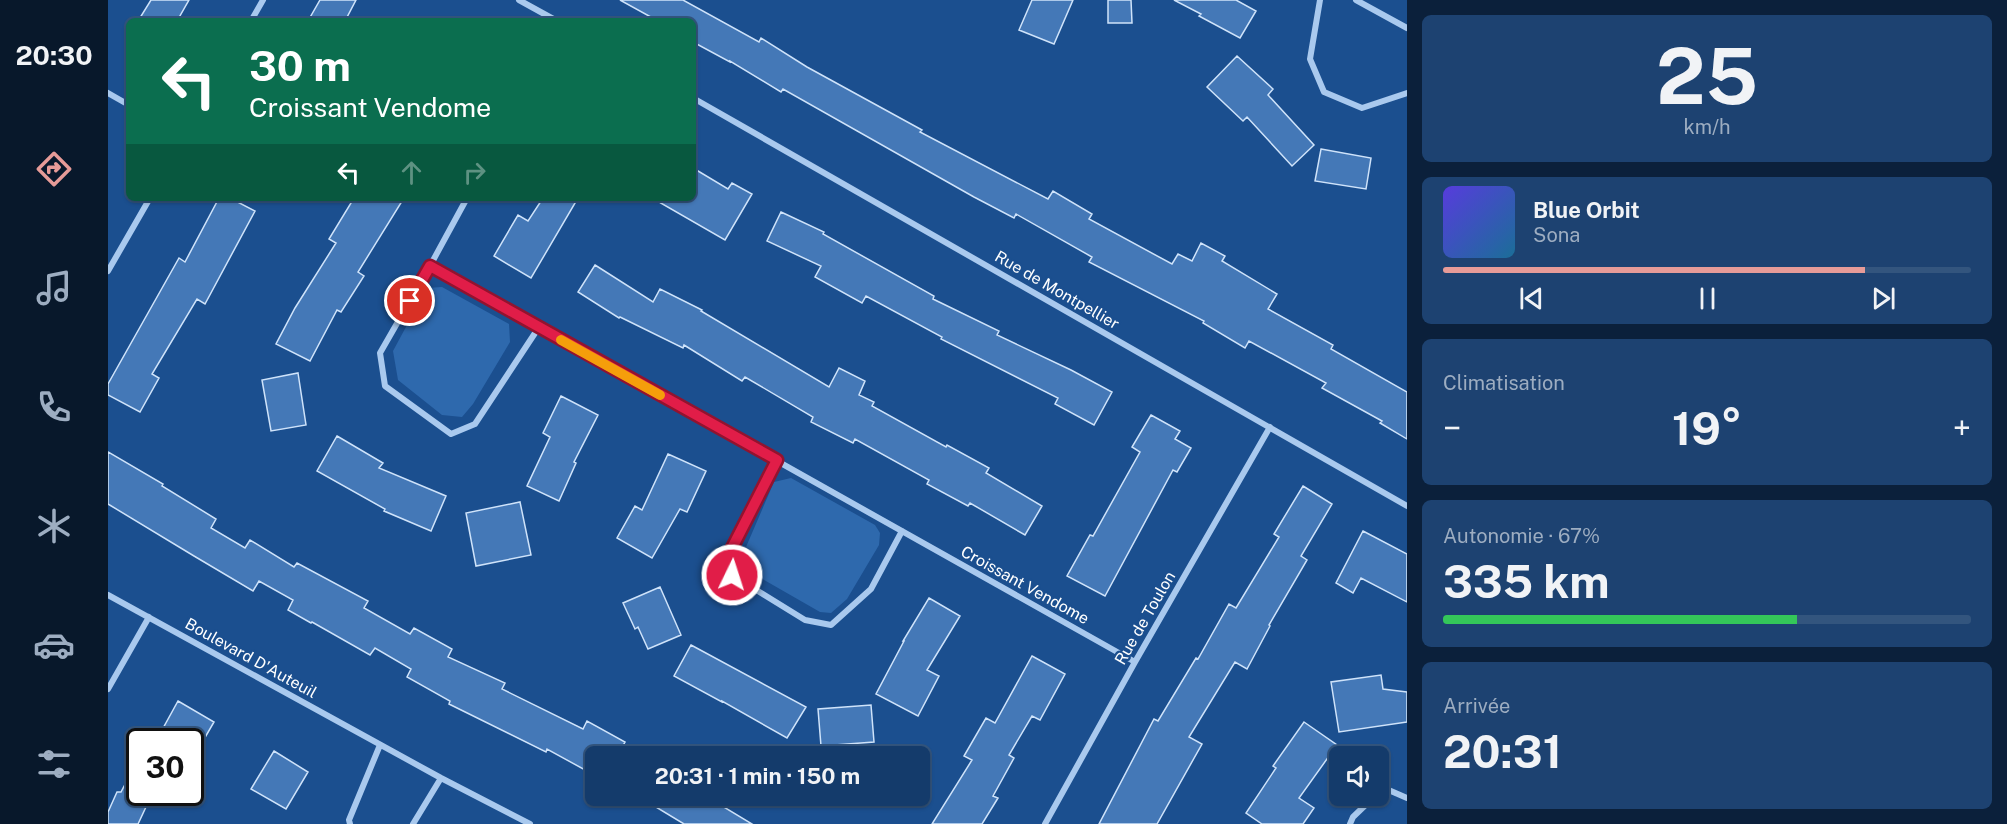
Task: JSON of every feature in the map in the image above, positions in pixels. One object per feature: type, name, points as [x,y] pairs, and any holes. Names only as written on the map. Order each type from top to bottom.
[{"type":"street","points":[[253,18],[263,0]]},
{"type":"street","points":[[519,0],[551,18]]},
{"type":"street","points":[[1320,0],[1310,59],[1324,92],[1362,108],[1407,93]]},
{"type":"street","points":[[1356,0],[1407,28]]},
{"type":"street","points":[[108,93],[126,103]]},
{"type":"street","name":"Rue de Montpellier","points":[[696,101],[1407,506]]},
{"type":"street","points":[[108,271],[148,201]]},
{"type":"street","points":[[464,201],[380,353],[385,386],[451,434],[475,424],[539,327]]},
{"type":"street","name":"Croissant Vendome","points":[[430,266],[1135,662]]},
{"type":"street","name":"Rue de Toulon","points":[[1045,824],[1270,427]]},
{"type":"street","points":[[777,460],[730,552],[732,575],[805,620],[831,625],[871,589],[902,531]]},
{"type":"street","name":"Boulevard D'Auteuil","points":[[108,595],[380,745],[530,824]]},
{"type":"street","points":[[108,689],[149,617]]},
{"type":"street","points":[[350,824],[349,820],[380,745]]},
{"type":"street","points":[[413,824],[441,778]]},
{"type":"street","points":[[1389,790],[1407,798]]},
{"type":"street","points":[[1350,824],[1353,817],[1364,806]]},
{"type":"shaded area","points":[[442,287],[509,324],[510,342],[473,404],[462,417],[442,415],[398,380],[393,351],[427,288]]},
{"type":"shaded area","points":[[791,478],[875,525],[880,533],[879,545],[847,599],[831,613],[820,612],[759,577],[748,563],[746,547],[774,482]]},
{"type":"building","points":[[151,0],[189,0],[179,18],[140,18]]},
{"type":"building","points":[[320,0],[356,0],[347,18],[310,18]]},
{"type":"building","points":[[620,0],[683,0],[759,42],[761,38],[807,67],[922,130],[920,132],[1048,199],[1053,191],[1092,214],[1089,219],[1172,264],[1178,254],[1192,261],[1201,243],[1225,256],[1222,261],[1277,294],[1268,309],[1333,345],[1331,349],[1407,392],[1407,439],[1380,423],[1382,421],[1322,388],[1326,383],[1249,341],[1245,348],[1203,323],[1204,321],[1089,262],[1092,257],[1016,214],[1014,218],[974,197],[783,89],[781,92],[696,44],[696,18],[653,18]]},
{"type":"building","points":[[1032,0],[1073,0],[1054,44],[1019,30]]},
{"type":"building","points":[[1108,0],[1131,0],[1132,23],[1108,23]]},
{"type":"building","points":[[1174,0],[1236,0],[1256,11],[1240,38]]},
{"type":"building","points":[[1237,56],[1273,89],[1268,95],[1314,145],[1292,166],[1247,117],[1243,121],[1207,87]]},
{"type":"building","points":[[1321,149],[1371,158],[1366,189],[1315,181]]},
{"type":"building","points":[[696,170],[728,189],[732,183],[752,194],[725,240],[657,201],[696,201]]},
{"type":"building","points":[[217,201],[236,201],[255,211],[205,304],[197,299],[152,374],[159,378],[140,412],[108,395],[108,384],[179,258],[185,262]]},
{"type":"building","points":[[352,201],[402,201],[358,272],[364,276],[341,312],[337,310],[310,361],[276,344],[295,308],[336,243],[329,239]]},
{"type":"building","points":[[541,201],[576,201],[531,278],[494,256],[518,215],[528,221]]},
{"type":"building","points":[[781,212],[824,232],[823,234],[934,296],[933,299],[999,331],[997,335],[1112,392],[1094,425],[1055,404],[1058,398],[941,339],[942,337],[866,296],[862,303],[815,277],[821,266],[767,241]]},
{"type":"building","points":[[595,265],[653,302],[660,289],[702,310],[829,387],[839,368],[865,381],[859,395],[874,402],[872,406],[989,468],[986,473],[1042,506],[1025,535],[970,503],[968,506],[927,484],[929,480],[855,439],[853,443],[811,422],[813,417],[745,377],[742,381],[684,345],[683,348],[619,318],[578,292]]},
{"type":"building","points":[[298,373],[306,425],[271,431],[262,380]]},
{"type":"building","points":[[561,396],[598,415],[574,462],[576,463],[559,501],[527,486],[550,437],[543,433]]},
{"type":"building","points":[[1151,415],[1180,431],[1175,439],[1191,448],[1177,472],[1173,470],[1105,596],[1067,576],[1090,535],[1093,536],[1140,452],[1132,447]]},
{"type":"building","points":[[337,436],[383,463],[379,468],[446,496],[431,531],[384,511],[385,509],[317,471]]},
{"type":"building","points":[[108,452],[163,484],[162,486],[216,519],[211,528],[245,548],[250,540],[294,567],[297,563],[368,601],[364,608],[410,634],[414,628],[452,649],[448,657],[505,683],[502,689],[583,729],[587,721],[625,742],[623,746],[585,746],[585,770],[547,749],[546,752],[449,704],[450,701],[407,677],[411,669],[375,648],[370,655],[288,610],[293,600],[259,581],[253,591],[108,504]]},
{"type":"building","points":[[668,454],[706,471],[687,512],[680,509],[652,558],[617,538],[635,506],[642,510]]},
{"type":"building","points":[[1303,486],[1332,504],[1301,556],[1307,560],[1269,625],[1247,669],[1235,662],[1189,737],[1202,744],[1157,824],[1099,824],[1154,719],[1158,721],[1196,658],[1198,659],[1229,604],[1236,608],[1279,537],[1274,534]]},
{"type":"building","points":[[520,502],[531,555],[476,566],[466,513]]},
{"type":"building","points":[[1363,531],[1407,554],[1407,602],[1361,578],[1353,593],[1336,583]]},
{"type":"building","points":[[660,587],[681,635],[648,649],[638,627],[635,629],[623,603]]},
{"type":"building","points":[[929,598],[960,616],[927,670],[939,676],[918,716],[876,694],[903,641]]},
{"type":"building","points":[[691,645],[806,707],[787,738],[674,676]]},
{"type":"building","points":[[1032,656],[1065,674],[1040,720],[1032,716],[1009,755],[1014,758],[993,796],[998,798],[982,824],[932,824],[972,760],[964,756],[986,718],[995,723]]},
{"type":"building","points":[[1381,675],[1383,689],[1407,692],[1407,722],[1339,732],[1331,682]]},
{"type":"building","points":[[178,701],[214,722],[204,739],[204,728],[163,728]]},
{"type":"building","points":[[871,705],[874,742],[821,746],[818,709]]},
{"type":"building","points":[[1304,722],[1337,745],[1329,746],[1329,756],[1299,798],[1314,808],[1303,824],[1262,824],[1246,813],[1276,768],[1273,766]]},
{"type":"building","points":[[274,751],[308,772],[286,809],[251,789]]},
{"type":"building","points":[[126,783],[126,806],[146,806],[138,824],[108,824],[108,812],[117,792],[121,792]]},
{"type":"building","points":[[654,806],[722,806],[752,824],[684,824]]},
{"type":"slow traffic","points":[[561,340],[660,395]]},
{"type":"route","points":[[410,301],[430,266],[777,460],[730,552],[732,575]]}]
